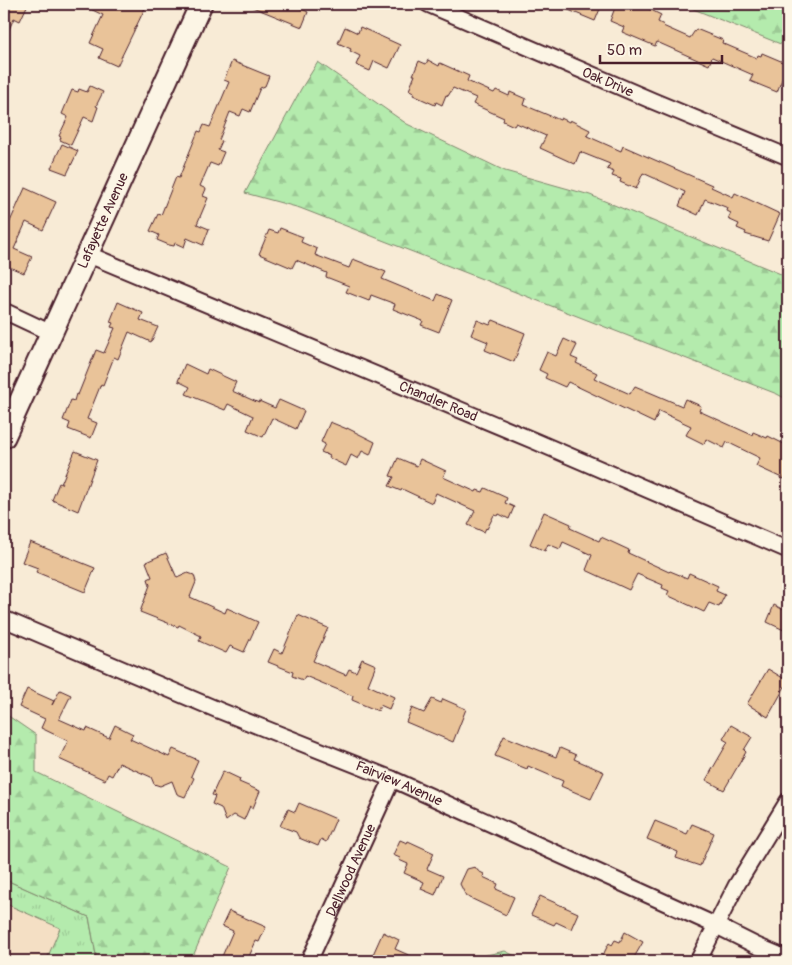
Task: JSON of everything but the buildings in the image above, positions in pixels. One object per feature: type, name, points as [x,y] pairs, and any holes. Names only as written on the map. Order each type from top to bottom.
[{"type":"street","name":"Lafayette Avenue","points":[[4,437],[201,4]]},
{"type":"street","name":"Oak Drive","points":[[428,4],[788,157]]},
{"type":"street","name":"Chandler Road","points":[[87,254],[537,442],[788,550]]},
{"type":"street","points":[[4,311],[51,333]]},
{"type":"street","name":"Fairview Avenue","points":[[4,619],[218,710],[392,779],[788,959]]},
{"type":"street","name":"Dellwood Avenue","points":[[309,961],[392,779]]},
{"type":"street","points":[[698,961],[736,886],[788,801]]},
{"type":"shaded area","points":[[4,879],[89,917],[94,961],[4,961]]},
{"type":"green space","points":[[681,4],[788,4],[788,47]]},
{"type":"green space","points":[[318,62],[407,124],[505,171],[590,195],[788,277],[788,400],[777,394],[300,208],[245,193],[301,89]]},
{"type":"green space","points":[[4,713],[36,735],[36,772],[231,867],[191,961],[94,961],[96,955],[89,917],[4,879]]},
{"type":"green space","points":[[4,879],[89,917],[96,955],[94,961],[46,961],[60,928],[4,903]]},
{"type":"green space","points":[[505,951],[525,961],[458,961]]}]
